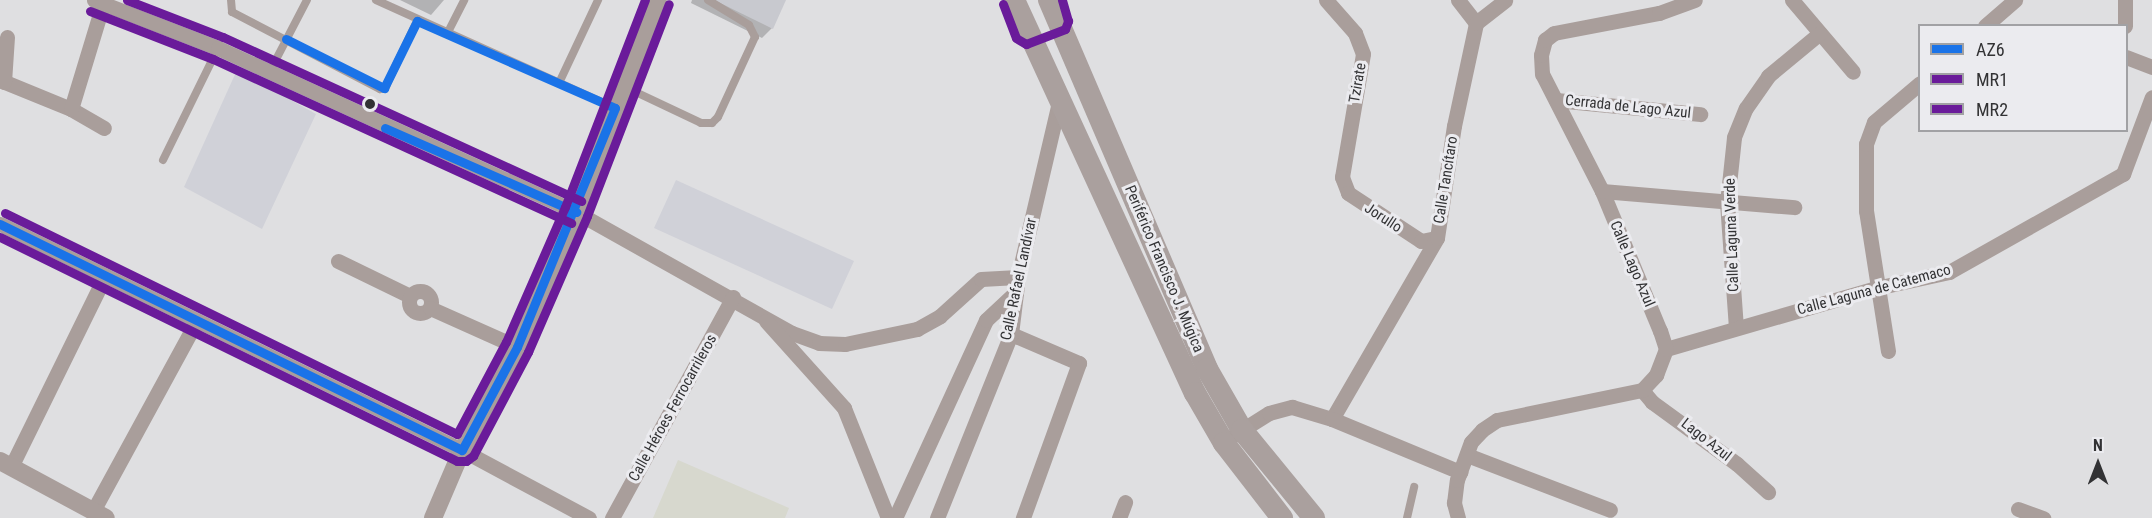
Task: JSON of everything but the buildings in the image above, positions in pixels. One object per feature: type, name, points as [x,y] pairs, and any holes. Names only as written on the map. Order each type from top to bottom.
[{"type":"main road","name":"Periférico Francisco J. Múgica","points":[[1014,0],[1026,32],[1185,374],[1233,436],[1282,518]]},
{"type":"main road","name":"Periférico Francisco J. Múgica","points":[[1051,7],[1207,369],[1233,436],[1314,518]]},
{"type":"main road","points":[[1026,32],[1051,7]]},
{"type":"street","points":[[433,518],[462,450],[517,347],[576,212],[658,0]]},
{"type":"street","name":"Tzirate","points":[[1326,0],[1355,33],[1363,54],[1342,177]]},
{"type":"street","points":[[1458,0],[1476,23],[1505,0]]},
{"type":"street","name":"Calle Lago Azul","points":[[1666,349],[1602,190],[1542,74],[1541,55],[1545,40],[1554,33],[1659,13],[1695,0]]},
{"type":"street","points":[[1792,0],[1853,72]]},
{"type":"street","points":[[1987,24],[2015,0]]},
{"type":"street","points":[[2125,0],[2125,24]]},
{"type":"street","points":[[71,109],[98,2],[218,48],[269,74],[576,212],[733,297],[762,316],[819,343],[845,344],[889,338],[940,316],[981,279],[1017,284]]},
{"type":"street","name":"Calle Tancítaro","points":[[1332,419],[1437,238],[1454,126],[1476,23]]},
{"type":"street","name":"Calle Laguna Verde","points":[[1736,328],[1728,203],[1734,137],[1746,108],[1768,76],[1820,33]]},
{"type":"street","points":[[7,37],[2,81],[71,109],[104,128]]},
{"type":"street","points":[[2128,57],[2152,67]]},
{"type":"street","points":[[1888,351],[1876,288],[1866,211],[1866,144],[1874,122],[1918,85]]},
{"type":"street","name":"Calle Laguna de Catemaco","points":[[1666,349],[1876,288],[1949,272],[2123,174],[2145,128],[2152,98]]},
{"type":"street","name":"Cerrada de Lago Azul","points":[[1557,100],[1700,114]]},
{"type":"street","name":"Calle Rafael Landívar","points":[[937,518],[1011,334],[1017,284],[1059,102]]},
{"type":"street","name":"Jorullo","points":[[1342,177],[1348,193],[1377,215],[1420,241],[1437,238]]},
{"type":"street","points":[[1602,190],[1728,203],[1794,207]]},
{"type":"street","points":[[0,225],[462,450],[589,518]]},
{"type":"street","points":[[338,261],[410,296],[416,291],[429,295],[430,308],[517,347]]},
{"type":"street","points":[[105,276],[6,464],[99,514],[196,322]]},
{"type":"street","points":[[895,518],[986,320],[1017,284]]},
{"type":"street","name":"Calle Héroes Ferrocarrileros","points":[[612,518],[733,297]]},
{"type":"street","points":[[762,316],[844,408],[888,518]]},
{"type":"street","points":[[1011,334],[1079,363],[1023,518]]},
{"type":"street","points":[[1458,518],[1454,496],[1471,442],[1497,420],[1642,390],[1656,375],[1666,349]]},
{"type":"street","name":"Lago Azul","points":[[1642,390],[1652,402],[1737,464],[1768,492]]},
{"type":"street","points":[[1233,436],[1269,413],[1292,407],[1332,419],[1460,472]]},
{"type":"street","points":[[1467,455],[1610,510]]},
{"type":"street","points":[[1119,518],[1125,502]]},
{"type":"street","points":[[2018,509],[2043,518]]},
{"type":"lane","points":[[231,0],[232,12],[384,88],[417,21]]},
{"type":"lane","points":[[269,74],[307,0]]},
{"type":"lane","points":[[376,0],[417,21],[615,108]]},
{"type":"lane","points":[[447,34],[464,0]]},
{"type":"lane","points":[[559,83],[598,0]]},
{"type":"lane","points":[[624,86],[701,123],[712,123],[718,117],[755,37],[749,25],[708,0]]},
{"type":"lane","points":[[163,160],[218,48]]},
{"type":"lane","points":[[1407,518],[1414,487]]},
{"type":"shaded area","points":[[237,70],[316,114],[262,229],[184,187]]},
{"type":"shaded area","points":[[676,180],[854,261],[832,309],[654,228]]},
{"type":"shaded area","points":[[678,460],[789,508],[785,518],[653,518]]},
{"type":"transit line","name":"MR2","points":[[127,0],[223,37],[581,201]]},
{"type":"transit line","name":"MR2","points":[[5,213],[457,434],[506,342],[565,207],[645,0]]},
{"type":"transit line","name":"MR1","points":[[1003,4],[1016,38],[1026,44],[1065,29],[1068,21],[1062,0]]},
{"type":"transit line","name":"MR1","points":[[0,237],[457,461],[466,461],[473,456],[528,352],[587,216],[669,4]]},
{"type":"transit line","name":"MR1","points":[[90,11],[213,59],[571,223]]},
{"type":"transit line","name":"AZ6","points":[[286,39],[384,88],[417,21],[615,108],[517,347],[462,450]]},
{"type":"transit line","name":"AZ6","points":[[385,128],[576,212]]},
{"type":"transit line","name":"AZ6","points":[[0,224],[462,450]]}]
